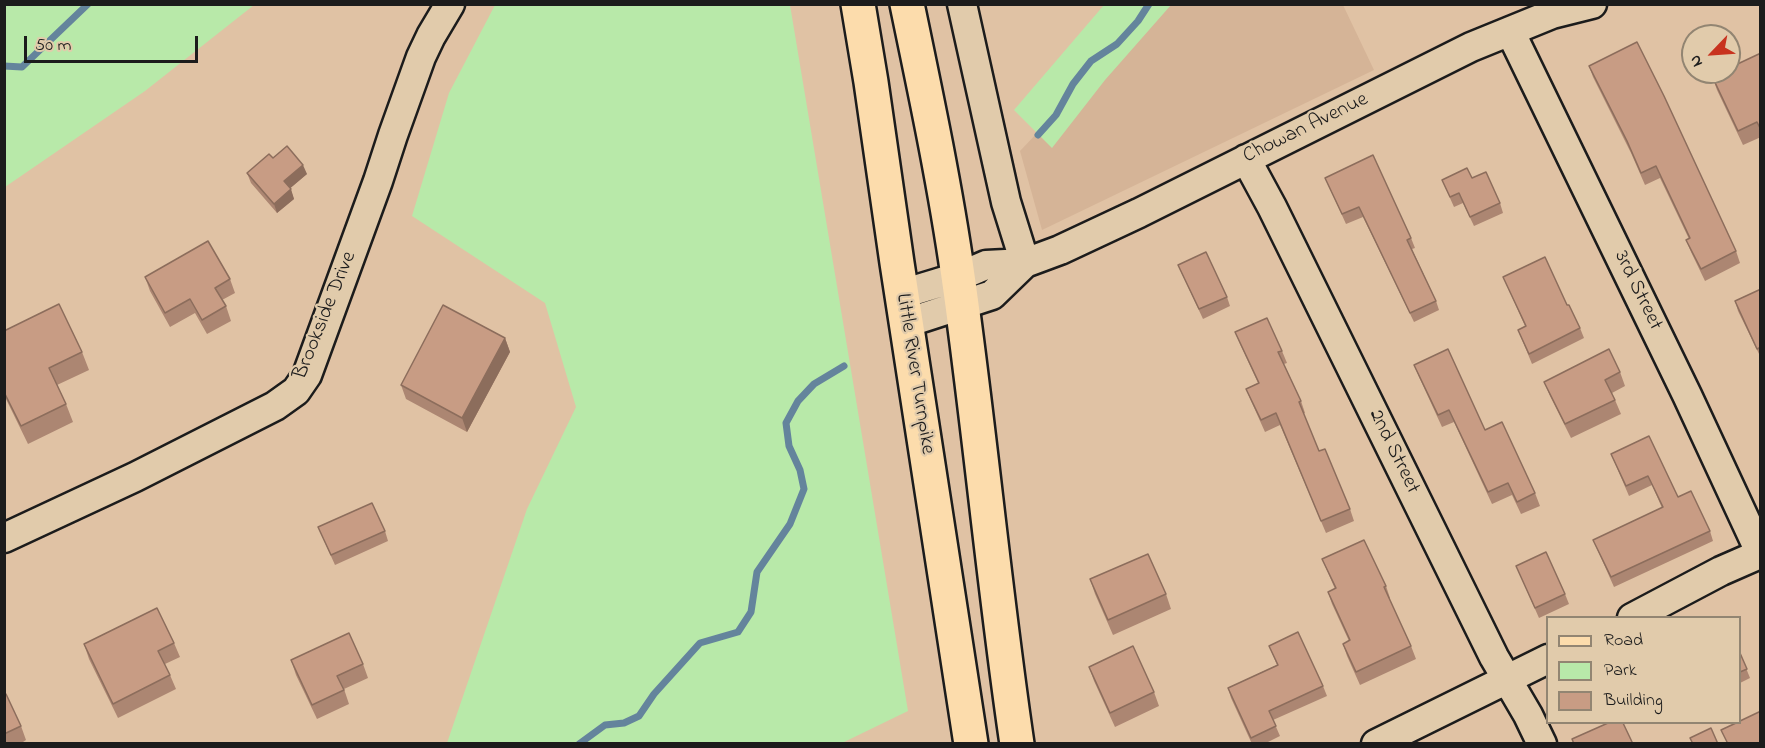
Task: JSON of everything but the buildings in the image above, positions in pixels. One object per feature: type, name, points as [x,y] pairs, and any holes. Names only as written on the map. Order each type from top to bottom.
[{"type":"main road","name":"Little River Turnpike","points":[[858,4],[872,82],[971,744]]},
{"type":"main road","points":[[907,4],[942,175],[960,291],[1001,638],[1017,744]]},
{"type":"street","name":"Brookside Drive","points":[[4,538],[228,431],[275,406],[296,391],[306,375],[422,57],[431,36],[450,4]]},
{"type":"street","points":[[962,4],[1006,202],[1025,263]]},
{"type":"street","name":"Chowan Avenue","points":[[904,308],[960,291],[992,295],[1025,263],[1098,233],[1471,47],[1552,14],[1592,4]]},
{"type":"street","name":"3rd Street","points":[[1510,31],[1687,394],[1761,553]]},
{"type":"street","name":"2nd Street","points":[[1246,159],[1272,207],[1488,647],[1528,715],[1542,744]]},
{"type":"street","points":[[1636,616],[1721,571],[1761,553]]},
{"type":"street","points":[[1376,744],[1546,660]]},
{"type":"shaded area","points":[[1159,5],[1343,5],[1374,70],[1042,230],[1020,151]]},
{"type":"green space","points":[[5,4],[254,5],[145,91],[5,187]]},
{"type":"green space","points":[[495,5],[790,5],[908,711],[842,743],[447,743],[527,509],[576,407],[545,303],[412,216],[449,93]]},
{"type":"green space","points":[[1104,5],[1171,5],[1105,80],[1052,148],[1014,110]]},
{"type":"waterway","points":[[4,66],[22,67],[88,4]]},
{"type":"waterway","points":[[1038,135],[1056,115],[1073,84],[1091,61],[1117,44],[1138,21],[1149,4]]},
{"type":"waterway","points":[[579,744],[605,725],[624,723],[639,716],[654,694],[700,643],[738,632],[751,612],[757,572],[790,524],[804,489],[800,470],[789,446],[786,423],[798,401],[814,384],[844,366]]}]
